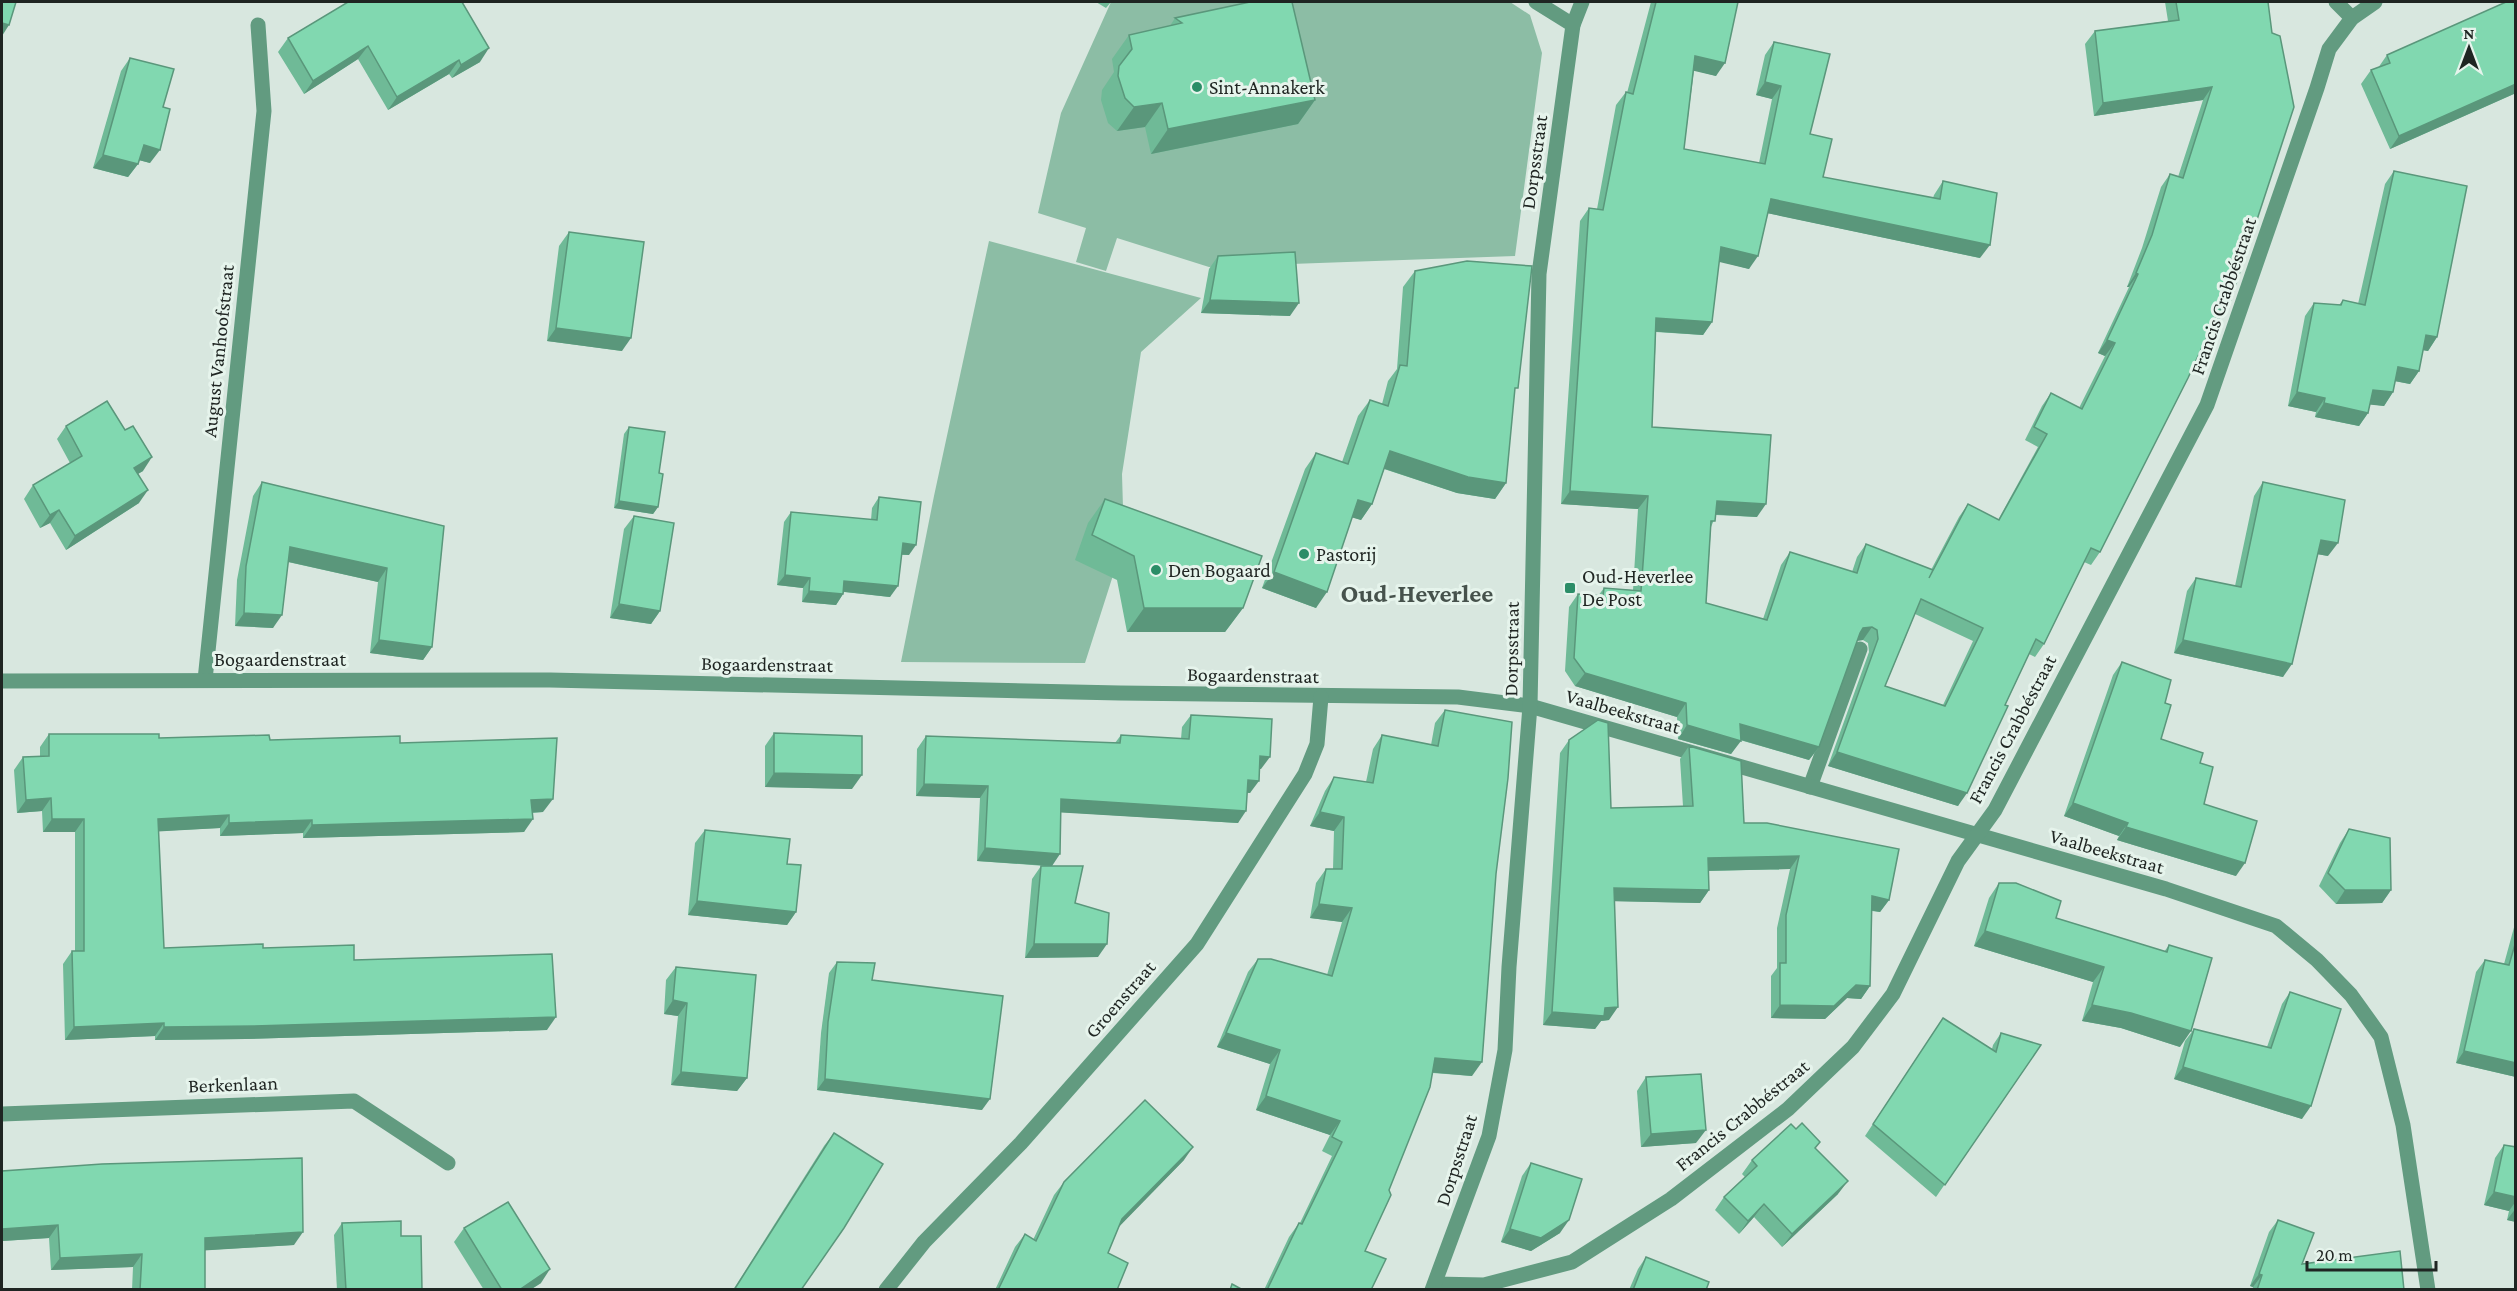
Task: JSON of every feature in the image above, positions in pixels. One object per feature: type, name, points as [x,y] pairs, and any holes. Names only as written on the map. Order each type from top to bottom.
[{"type":"street","points":[[1536,2],[1573,25]]},
{"type":"street","name":"Dorpsstraat","points":[[1434,1287],[1490,1136],[1505,1050],[1509,967],[1530,706],[1539,274],[1573,25],[1581,2]]},
{"type":"street","points":[[2336,2],[2352,18]]},
{"type":"street","name":"Francis Crabbéstraat","points":[[1434,1287],[1484,1286],[1572,1262],[1671,1199],[1788,1109],[1853,1047],[1893,994],[1958,861],[1995,810],[2207,405],[2329,49],[2352,18],[2375,2]]},
{"type":"street","name":"August Vanhoofstraat","points":[[205,680],[264,111],[258,25]]},
{"type":"street","points":[[1810,788],[1860,649]]},
{"type":"street","name":"Bogaardenstraat","points":[[2,681],[561,681],[1321,697],[1458,697],[1530,706]]},
{"type":"street","name":"Groenstraat","points":[[886,1290],[924,1242],[1021,1143],[1197,944],[1305,774],[1317,744],[1321,697]]},
{"type":"street","name":"Vaalbeekstraat","points":[[1530,706],[1975,836],[2166,889],[2276,926],[2317,960],[2351,995],[2381,1037],[2403,1125],[2428,1290]]},
{"type":"street","name":"Berkenlaan","points":[[2,1114],[354,1101],[448,1163]]},
{"type":"green space","points":[[1111,2],[1510,2],[1530,15],[1542,53],[1515,256],[1209,267],[1117,238],[1106,271],[1076,262],[1086,228],[1038,213],[1061,113]]},
{"type":"green space","points":[[989,241],[1201,298],[1141,352],[1122,474],[1124,541],[1085,663],[901,662]]},
{"type":"building","points":[[2,2],[16,2],[9,25],[2,23]]},
{"type":"building","points":[[348,2],[462,2],[489,48],[461,65],[459,60],[397,97],[368,46],[313,81],[288,38]]},
{"type":"building","name":"Sint-Annakerk","points":[[1250,2],[1292,2],[1315,100],[1168,129],[1162,103],[1134,107],[1125,98],[1118,76],[1119,66],[1132,49],[1129,35],[1182,23],[1175,18]]},
{"type":"building","points":[[1656,2],[1738,2],[1725,63],[1695,56],[1684,149],[1765,164],[1781,86],[1765,82],[1774,42],[1830,54],[1810,134],[1832,139],[1823,177],[1940,199],[1943,181],[1997,193],[1990,245],[1771,199],[1758,256],[1721,247],[1712,322],[1656,318],[1652,427],[1771,435],[1766,504],[1717,501],[1715,521],[1711,521],[1706,603],[1767,620],[1790,552],[1857,573],[1866,544],[1933,570],[1929,578],[1968,504],[1999,520],[2047,434],[2034,427],[2051,393],[2082,409],[2115,343],[2107,340],[2138,274],[2136,273],[2152,235],[2170,174],[2183,178],[2212,87],[2103,103],[2095,31],[2179,20],[2176,2],[2268,2],[2272,33],[2280,36],[2294,107],[2228,308],[2221,306],[2188,378],[2100,552],[2091,548],[2044,644],[2036,639],[2005,705],[2008,706],[1967,793],[1837,752],[1878,639],[1877,630],[1872,627],[1863,628],[1860,633],[1819,747],[1740,724],[1741,741],[1687,725],[1686,703],[1585,673],[1574,658],[1578,594],[1603,596],[1604,588],[1641,591],[1648,496],[1570,491],[1589,208],[1603,210],[1626,92],[1633,94]],"holes":[[[1921,599],[1983,628],[1945,706],[1885,686]]]},
{"type":"building","points":[[2506,2],[2516,2],[2516,84],[2399,136],[2371,70],[2390,63],[2387,55]]},
{"type":"building","points":[[130,58],[174,69],[163,107],[170,109],[160,150],[144,145],[138,164],[103,155]]},
{"type":"building","points":[[2394,171],[2467,186],[2437,337],[2426,335],[2419,371],[2398,367],[2393,392],[2373,390],[2368,413],[2324,403],[2325,398],[2297,392],[2314,303],[2341,305],[2343,300],[2365,305]]},
{"type":"building","points":[[569,232],[644,242],[631,338],[556,328]]},
{"type":"building","points":[[1295,252],[1299,303],[1210,300],[1218,256]]},
{"type":"building","points":[[1467,261],[1532,266],[1518,388],[1515,388],[1506,483],[1468,477],[1390,451],[1372,504],[1358,500],[1327,592],[1274,572],[1316,453],[1348,464],[1370,400],[1388,406],[1400,365],[1407,366],[1415,271]]},
{"type":"building","points":[[107,401],[125,430],[133,426],[152,457],[134,468],[148,490],[75,536],[59,510],[50,515],[33,485],[82,456],[66,426]]},
{"type":"building","points":[[629,427],[665,432],[659,473],[663,474],[658,507],[619,501]]},
{"type":"building","points":[[262,482],[444,526],[432,647],[379,640],[387,568],[290,547],[282,615],[244,613],[246,566]]},
{"type":"building","points":[[2263,482],[2345,500],[2338,543],[2321,540],[2292,664],[2183,640],[2196,578],[2241,587]]},
{"type":"building","points":[[879,497],[921,502],[916,545],[903,543],[898,586],[844,581],[843,594],[809,591],[810,578],[785,575],[791,512],[877,520]]},
{"type":"building","points":[[1105,499],[1262,556],[1243,608],[1144,608],[1134,556],[1092,535]]},
{"type":"building","points":[[634,516],[674,523],[660,611],[619,604]]},
{"type":"building","points":[[2122,662],[2171,680],[2165,703],[2171,705],[2161,739],[2203,753],[2200,763],[2213,767],[2204,804],[2257,821],[2245,863],[2126,827],[2128,823],[2073,803]]},
{"type":"building","points":[[1445,710],[1512,722],[1508,778],[1496,874],[1482,1062],[1435,1058],[1430,1087],[1389,1190],[1391,1195],[1365,1251],[1386,1259],[1371,1290],[1267,1290],[1342,1142],[1332,1137],[1340,1121],[1266,1096],[1280,1050],[1226,1033],[1258,959],[1271,959],[1332,976],[1352,908],[1319,904],[1326,869],[1342,869],[1344,817],[1320,812],[1334,777],[1373,783],[1382,735],[1438,746]]},
{"type":"building","points":[[1191,715],[1272,719],[1270,757],[1260,756],[1259,781],[1248,780],[1246,811],[1061,799],[1060,854],[985,848],[988,786],[924,784],[926,736],[1120,743],[1121,735],[1189,739]]},
{"type":"building","points":[[1598,720],[1608,723],[1611,808],[1693,806],[1689,746],[1741,761],[1744,823],[1767,823],[1899,849],[1889,900],[1872,896],[1870,986],[1856,985],[1834,1006],[1780,1005],[1780,963],[1786,963],[1786,915],[1799,856],[1708,858],[1709,890],[1614,888],[1618,1007],[1605,1008],[1604,1016],[1552,1012],[1569,740]]},
{"type":"building","points":[[774,733],[862,736],[862,775],[774,773]]},
{"type":"building","points":[[49,734],[159,734],[159,738],[269,735],[270,740],[400,736],[400,743],[557,738],[553,799],[531,800],[533,819],[312,825],[312,820],[229,823],[229,815],[158,819],[164,948],[263,944],[263,948],[354,945],[354,960],[552,954],[556,1017],[254,1026],[164,1027],[164,1023],[74,1027],[72,951],[84,951],[84,819],[52,819],[51,798],[26,800],[23,757],[49,756]]},
{"type":"building","points":[[2349,829],[2390,838],[2391,890],[2345,890],[2328,873]]},
{"type":"building","points":[[705,830],[790,839],[787,864],[801,865],[796,912],[697,901]]},
{"type":"building","points":[[1041,866],[1083,866],[1075,903],[1109,913],[1107,944],[1034,944]]},
{"type":"building","points":[[1999,883],[2016,883],[2061,901],[2056,918],[2167,952],[2169,945],[2212,958],[2191,1031],[2131,1013],[2092,1005],[2104,967],[1985,931]]},
{"type":"building","points":[[2516,941],[2516,1063],[2464,1051],[2485,960],[2509,965]]},
{"type":"building","points":[[837,962],[875,963],[872,980],[1003,996],[990,1099],[825,1079],[828,1022]]},
{"type":"building","points":[[676,967],[756,975],[747,1078],[681,1072],[687,1003],[673,1000]]},
{"type":"building","points":[[2290,992],[2341,1009],[2311,1106],[2183,1067],[2194,1029],[2271,1048]]},
{"type":"building","points":[[1943,1018],[1996,1052],[2001,1033],[2041,1045],[1945,1185],[1873,1124]]},
{"type":"building","points":[[1701,1074],[1706,1130],[1651,1134],[1646,1077]]},
{"type":"building","points":[[1145,1100],[1193,1147],[1122,1219],[1108,1253],[1128,1263],[1117,1290],[998,1290],[1025,1234],[1036,1241],[1064,1182]]},
{"type":"building","points":[[1802,1123],[1820,1142],[1815,1148],[1848,1181],[1792,1234],[1764,1204],[1748,1221],[1724,1197],[1757,1166],[1752,1160],[1791,1124],[1796,1129]]},
{"type":"building","points":[[834,1133],[883,1164],[844,1228],[801,1290],[734,1290]]},
{"type":"building","points":[[2504,1145],[2516,1147],[2516,1197],[2494,1192]]},
{"type":"building","points":[[302,1158],[303,1232],[205,1238],[205,1290],[140,1290],[142,1254],[60,1258],[58,1225],[2,1229],[2,1171],[102,1164]]},
{"type":"building","points":[[1531,1163],[1582,1179],[1569,1220],[1541,1238],[1510,1229]]},
{"type":"building","points":[[508,1202],[550,1269],[519,1290],[502,1290],[464,1228]]},
{"type":"building","points":[[2278,1220],[2314,1233],[2302,1264],[2400,1251],[2404,1290],[2257,1290],[2262,1275],[2259,1274]]},
{"type":"building","points":[[401,1221],[401,1236],[421,1236],[422,1290],[346,1290],[342,1223]]},
{"type":"building","points":[[1646,1257],[1709,1282],[1706,1290],[1633,1290]]},
{"type":"building","points":[[1232,1284],[1243,1290],[1230,1290]]},
{"type":"place","name":"Sint-Annakerk","points":[[1197,87]]},
{"type":"place","name":"Pastorij","points":[[1304,554]]},
{"type":"place","name":"Den Bogaard","points":[[1156,570]]},
{"type":"place","name":"Oud-Heverlee De Post","points":[[1570,588]]},
{"type":"district","name":"Oud-Heverlee","points":[[1417,593]]}]
